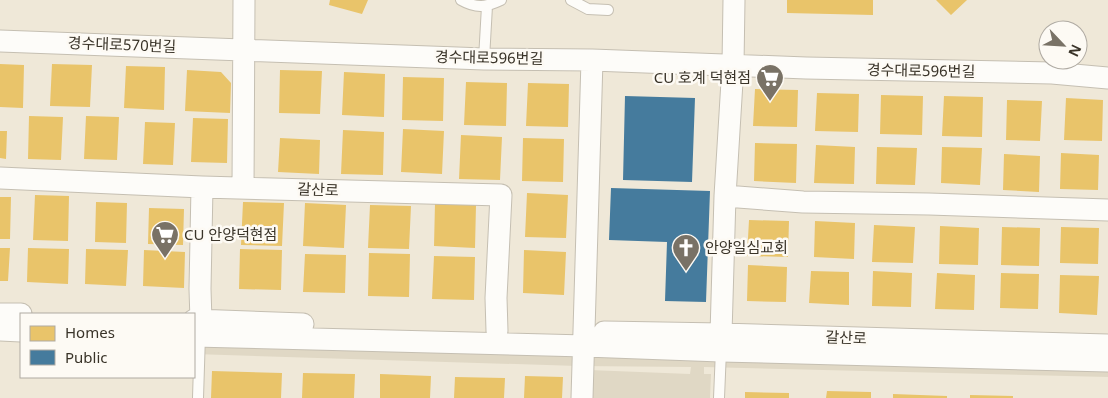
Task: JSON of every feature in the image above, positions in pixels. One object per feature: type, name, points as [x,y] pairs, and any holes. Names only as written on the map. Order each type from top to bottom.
[{"type":"street","points":[[243,188],[244,0]]},
{"type":"street","points":[[721,343],[725,196],[733,65],[734,0]]},
{"type":"street","name":"경수대로570번길","points":[[0,41],[244,50]]},
{"type":"street","name":"경수대로596번길","points":[[244,50],[484,59],[592,60],[868,70],[1052,74],[1108,78]]},
{"type":"street","points":[[582,398],[592,60]]},
{"type":"street","name":"갈산로","points":[[0,178],[202,187],[501,195],[496,298],[497,331]]},
{"type":"street","points":[[202,187],[200,289],[197,328],[585,346],[721,343],[1108,361]]},
{"type":"street","points":[[725,196],[803,202],[1108,210]]},
{"type":"street","points":[[0,314],[20,314]]},
{"type":"street","name":"갈산로","points":[[197,328],[584,332],[721,343],[1108,345]]},
{"type":"street","points":[[0,330],[20,331]]},
{"type":"lane","points":[[461,0],[471,6],[487,6],[501,0]]},
{"type":"lane","points":[[571,0],[588,9],[608,10]]},
{"type":"lane","points":[[484,59],[487,6]]},
{"type":"lane","points":[[197,328],[198,398]]},
{"type":"lane","points":[[719,398],[721,343]]},
{"type":"shaded area","points":[[195,326],[1108,352],[1108,377],[704,367],[704,374],[711,374],[710,398],[588,398],[589,370],[690,374],[691,367],[578,366],[195,354]]},
{"type":"building: Homes","points":[[330,0],[368,0],[362,14],[329,5]]},
{"type":"building: Homes","points":[[787,0],[873,0],[873,15],[787,13]]},
{"type":"building: Homes","points":[[936,0],[967,0],[951,15]]},
{"type":"building: Homes","points":[[0,64],[24,65],[23,108],[0,107]]},
{"type":"building: Homes","points":[[52,64],[92,65],[90,107],[50,106]]},
{"type":"building: Homes","points":[[126,66],[165,67],[164,110],[124,108]]},
{"type":"building: Homes","points":[[187,70],[221,72],[231,83],[230,113],[185,111]]},
{"type":"building: Homes","points":[[280,70],[322,71],[320,114],[279,113]]},
{"type":"building: Homes","points":[[344,72],[385,74],[384,117],[342,115]]},
{"type":"building: Homes","points":[[403,77],[444,78],[443,121],[402,120]]},
{"type":"building: Homes","points":[[466,82],[507,83],[506,126],[464,125]]},
{"type":"building: Homes","points":[[528,83],[569,84],[568,127],[526,126]]},
{"type":"building: Homes","points":[[755,89],[798,90],[797,127],[753,126]]},
{"type":"building: Homes","points":[[817,93],[859,94],[858,132],[815,131]]},
{"type":"building: Homes","points":[[881,95],[923,96],[922,135],[880,134]]},
{"type":"building: Homes","points":[[944,96],[983,97],[982,137],[942,136]]},
{"type":"building: Homes","points":[[1066,98],[1103,100],[1102,141],[1064,140]]},
{"type":"building: Homes","points":[[1007,100],[1042,101],[1040,141],[1006,140]]},
{"type":"building: Homes","points":[[29,116],[63,117],[61,160],[28,159]]},
{"type":"building: Homes","points":[[86,116],[119,117],[117,160],[84,159]]},
{"type":"building: Homes","points":[[193,118],[228,119],[227,163],[191,162]]},
{"type":"building: Homes","points":[[145,122],[175,123],[173,165],[143,164]]},
{"type":"building: Homes","points":[[403,129],[444,131],[442,174],[401,172]]},
{"type":"building: Homes","points":[[343,130],[384,132],[383,175],[341,174]]},
{"type":"building: Homes","points":[[0,131],[7,131],[6,159],[0,158]]},
{"type":"building: Homes","points":[[461,135],[502,137],[500,180],[459,179]]},
{"type":"building: Homes","points":[[280,138],[320,140],[319,174],[278,172]]},
{"type":"building: Homes","points":[[523,138],[564,139],[563,182],[522,181]]},
{"type":"building: Homes","points":[[755,143],[797,144],[796,183],[754,181]]},
{"type":"building: Homes","points":[[816,145],[855,147],[854,184],[814,183]]},
{"type":"building: Homes","points":[[877,147],[917,148],[915,185],[876,184]]},
{"type":"building: Homes","points":[[942,147],[982,148],[980,185],[941,183]]},
{"type":"building: Homes","points":[[1061,153],[1099,155],[1098,190],[1060,189]]},
{"type":"building: Homes","points":[[1004,154],[1040,156],[1039,192],[1003,190]]},
{"type":"building: Homes","points":[[527,193],[568,195],[566,238],[525,237]]},
{"type":"building: Homes","points":[[35,195],[69,196],[68,241],[33,240]]},
{"type":"building: Homes","points":[[0,197],[11,197],[10,239],[0,239]]},
{"type":"building: Homes","points":[[96,202],[127,203],[126,243],[95,242]]},
{"type":"building: Homes","points":[[243,202],[284,203],[282,246],[241,245]]},
{"type":"building: Homes","points":[[305,203],[346,205],[344,248],[303,246]]},
{"type":"building: Homes","points":[[435,203],[476,205],[475,248],[434,246]]},
{"type":"building: Homes","points":[[370,205],[411,206],[409,249],[368,248]]},
{"type":"building: Homes","points":[[149,208],[184,209],[183,245],[148,244]]},
{"type":"building: Homes","points":[[749,220],[789,221],[788,257],[747,256]]},
{"type":"building: Homes","points":[[815,221],[855,223],[854,259],[814,257]]},
{"type":"building: Homes","points":[[874,225],[915,227],[913,263],[872,262]]},
{"type":"building: Homes","points":[[940,226],[979,228],[978,265],[939,264]]},
{"type":"building: Homes","points":[[1002,227],[1040,228],[1039,266],[1001,265]]},
{"type":"building: Homes","points":[[1061,227],[1099,228],[1098,264],[1060,263]]},
{"type":"building: Homes","points":[[0,248],[10,248],[8,281],[0,281]]},
{"type":"building: Homes","points":[[28,248],[69,249],[68,284],[27,282]]},
{"type":"building: Homes","points":[[86,249],[128,250],[126,286],[85,284]]},
{"type":"building: Homes","points":[[240,249],[282,250],[281,290],[239,289]]},
{"type":"building: Homes","points":[[144,250],[185,252],[184,288],[143,286]]},
{"type":"building: Homes","points":[[524,250],[566,252],[564,295],[523,293]]},
{"type":"building: Homes","points":[[369,253],[410,254],[409,297],[368,296]]},
{"type":"building: Homes","points":[[305,254],[346,255],[345,293],[303,292]]},
{"type":"building: Homes","points":[[434,256],[475,257],[474,300],[432,299]]},
{"type":"building: Homes","points":[[748,265],[787,267],[786,302],[747,301]]},
{"type":"building: Homes","points":[[811,271],[849,272],[849,305],[809,303]]},
{"type":"building: Homes","points":[[873,271],[912,273],[911,307],[872,306]]},
{"type":"building: Homes","points":[[937,273],[975,275],[974,310],[935,309]]},
{"type":"building: Homes","points":[[1001,273],[1039,274],[1038,309],[1000,308]]},
{"type":"building: Homes","points":[[1060,275],[1099,276],[1097,315],[1059,313]]},
{"type":"building: Homes","points":[[212,371],[282,373],[281,398],[211,398]]},
{"type":"building: Homes","points":[[303,373],[355,374],[354,398],[302,398]]},
{"type":"building: Homes","points":[[380,374],[431,376],[430,398],[380,398]]},
{"type":"building: Homes","points":[[525,376],[563,377],[562,398],[524,398]]},
{"type":"building: Homes","points":[[455,377],[505,378],[504,398],[454,398]]},
{"type":"building: Homes","points":[[827,391],[871,392],[871,398],[826,398]]},
{"type":"building: Homes","points":[[745,392],[789,393],[789,398],[745,398]]},
{"type":"building: Homes","points":[[893,394],[947,396],[947,398],[893,398]]},
{"type":"building: Homes","points":[[970,395],[1013,396],[1013,398],[970,398]]},
{"type":"building: Public","points":[[625,96],[695,98],[692,182],[623,180]]},
{"type":"building: Public","name":"안양일심교회","points":[[611,188],[710,191],[706,302],[665,301],[667,242],[609,240]]},
{"type":"place","name":"CU 호계 덕현점","points":[[770,102]]},
{"type":"place","name":"CU 안양덕현점","points":[[165,259]]},
{"type":"place","name":"안양일심교회","points":[[686,272]]}]
